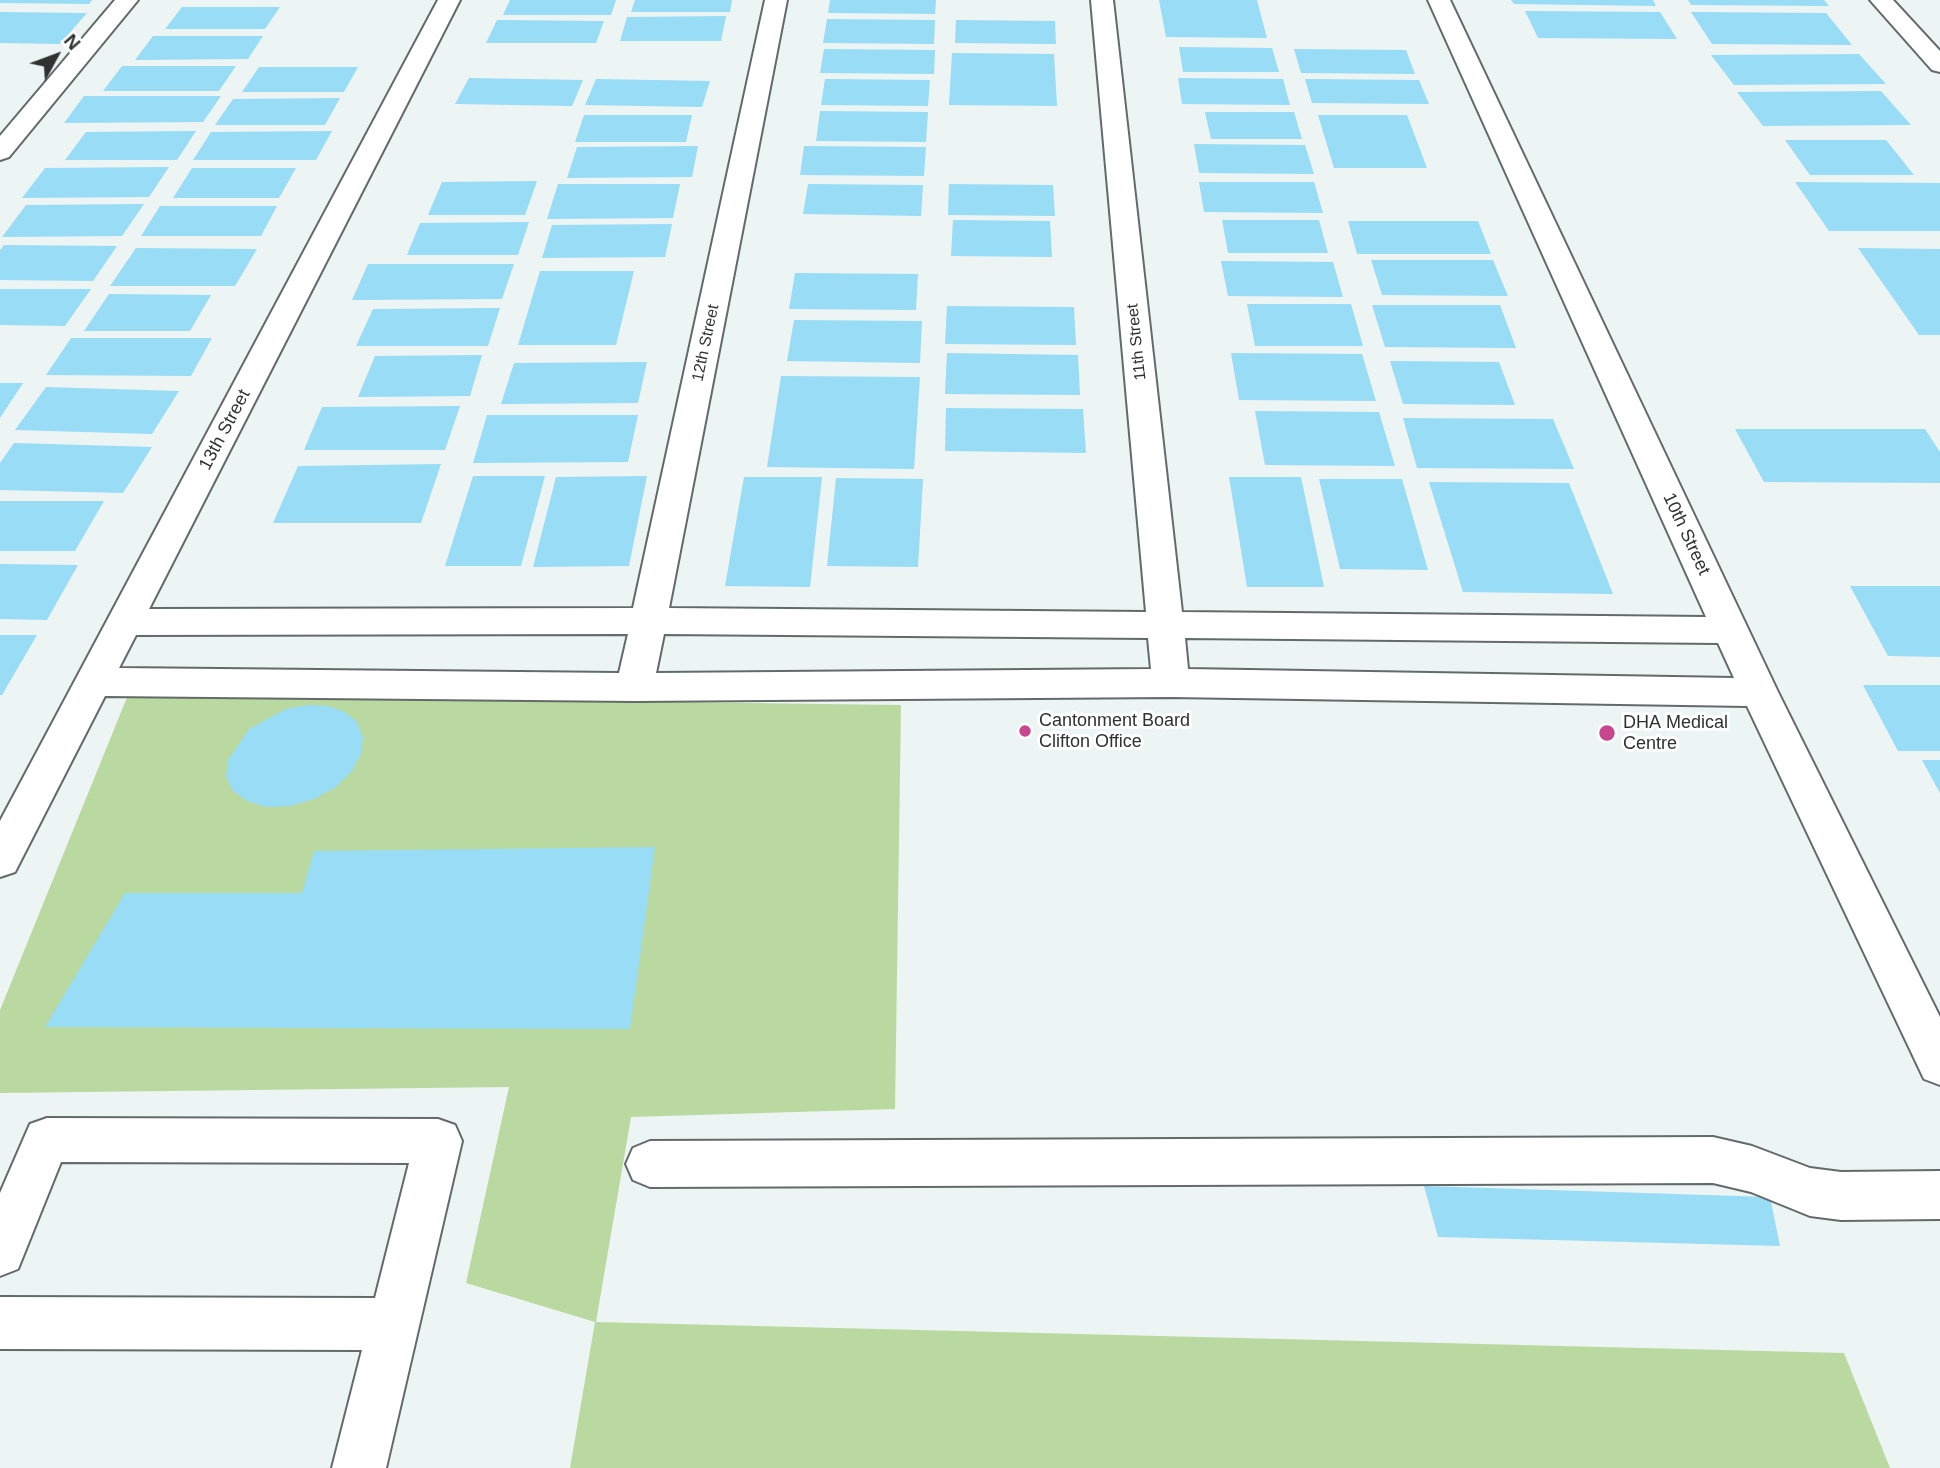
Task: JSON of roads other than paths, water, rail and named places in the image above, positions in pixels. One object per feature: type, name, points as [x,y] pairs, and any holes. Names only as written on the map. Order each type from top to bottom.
[{"type":"street","points":[[0,152],[127,0]]},
{"type":"street","name":"13th Street","points":[[0,860],[449,0]]},
{"type":"street","name":"12th Street","points":[[635,687],[776,0]]},
{"type":"street","name":"11th Street","points":[[1102,0],[1171,683]]},
{"type":"street","name":"10th Street","points":[[1439,0],[1759,692],[1940,1064]]},
{"type":"street","points":[[1881,0],[1940,65]]},
{"type":"street","points":[[125,621],[649,621],[1731,630]]},
{"type":"street","points":[[93,682],[635,687],[1171,683],[1759,692]]},
{"type":"street","points":[[0,1251],[47,1140],[438,1140],[359,1468]]},
{"type":"street","points":[[650,1164],[1713,1160],[1752,1170],[1810,1192],[1841,1196],[1940,1195]]},
{"type":"street","points":[[0,1323],[394,1324]]},
{"type":"place","name":"Cantonment Board Clifton Office","points":[[1025,731]]},
{"type":"place","name":"DHA Medical Centre","points":[[1607,733]]}]
